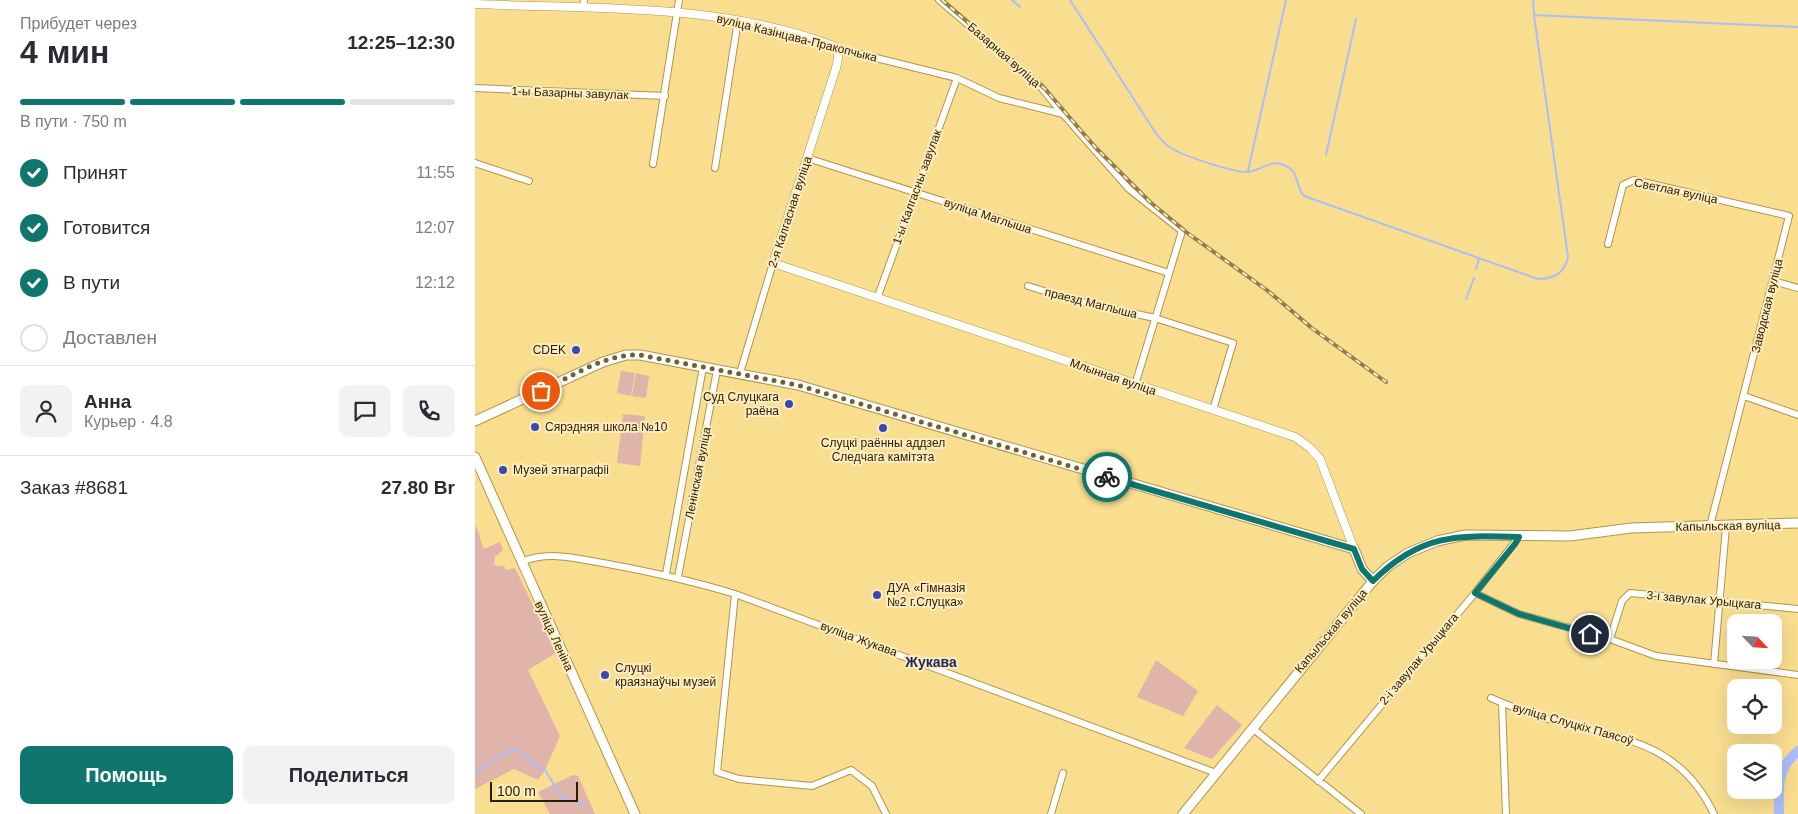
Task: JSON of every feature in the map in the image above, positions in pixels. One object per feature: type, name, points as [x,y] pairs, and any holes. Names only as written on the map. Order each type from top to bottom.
[{"type":"main road","points":[[475,421],[603,362],[626,355],[640,355],[797,385],[1354,549]]},
{"type":"main road","name":"вуліца Леніна","points":[[475,457],[635,814]]},
{"type":"main road","name":"Капыльская вуліца","points":[[1183,814],[1373,581],[1387,566],[1408,553],[1437,541],[1465,535],[1570,536],[1631,528],[1726,527],[1798,523]]},
{"type":"main road","name":"Млынная вуліца","points":[[1354,549],[1362,569],[1373,581]]},
{"type":"street","points":[[653,164],[679,0]]},
{"type":"street","name":"Базарная вуліца","points":[[939,0],[1040,86],[1063,114]]},
{"type":"street","name":"вуліца Казінцава-Пракопчыка","points":[[475,4],[583,4],[677,12],[738,20],[828,44],[838,50],[957,78],[999,98],[1063,114]]},
{"type":"street","points":[[715,168],[738,20]]},
{"type":"street","name":"2-я Калгасная вуліца","points":[[740,373],[773,263],[836,68],[838,50]]},
{"type":"street","name":"1-ы Калгасны завулак","points":[[878,296],[957,78]]},
{"type":"street","name":"1-ы Базарны завулак","points":[[475,88],[665,96]]},
{"type":"street","points":[[1063,114],[1129,189],[1183,231],[1135,385]]},
{"type":"street","name":"вуліца Маглыша","points":[[807,158],[1169,273]]},
{"type":"street","points":[[475,163],[529,181]]},
{"type":"street","name":"Светлая вуліца","points":[[1608,244],[1623,185],[1633,180],[1789,216]]},
{"type":"street","name":"Заводская вуліца","points":[[1710,526],[1789,216]]},
{"type":"street","name":"Млынная вуліца","points":[[773,263],[878,296],[1135,385],[1282,432],[1309,447],[1320,459],[1354,549]]},
{"type":"street","points":[[1773,281],[1798,288]]},
{"type":"street","name":"праезд Маглыша","points":[[1028,286],[1076,301],[1155,318],[1233,343],[1213,410]]},
{"type":"street","name":"Ленінская вуліца","points":[[666,574],[703,367]]},
{"type":"street","name":"Ленінская вуліца","points":[[678,577],[717,370]]},
{"type":"street","points":[[1744,396],[1798,415]]},
{"type":"street","points":[[1714,664],[1726,527]]},
{"type":"street","name":"2-і завулак Урыцкага","points":[[1318,781],[1475,593],[1519,537]]},
{"type":"street","name":"вуліца Жукава","points":[[521,562],[541,556],[564,556],[666,574],[735,594],[1216,773]]},
{"type":"street","points":[[1475,593],[1519,614],[1609,639],[1656,656],[1798,675]]},
{"type":"street","name":"3-і завулак Урыцкага","points":[[1609,639],[1622,601],[1630,593],[1798,609]]},
{"type":"street","points":[[735,594],[717,772],[732,778],[812,786],[851,770],[872,786],[886,814]]},
{"type":"street","name":"вуліца Слуцкіх Паясоў","points":[[1491,698],[1557,722],[1611,734],[1663,754],[1697,784],[1714,814]]},
{"type":"street","points":[[1501,703],[1506,814]]},
{"type":"street","points":[[1252,728],[1361,814]]},
{"type":"street","points":[[1051,814],[1063,773]]},
{"type":"shaded area","points":[[621,371],[635,373],[631,396],[617,393]]},
{"type":"shaded area","points":[[636,373],[649,376],[646,398],[632,396]]},
{"type":"shaded area","points":[[623,414],[645,416],[640,466],[617,463]]},
{"type":"shaded area","points":[[475,525],[484,549],[500,542],[503,550],[495,557],[494,564],[504,566],[506,570],[515,568],[556,653],[528,670],[560,736],[545,770],[538,780],[514,769],[475,789]]},
{"type":"shaded area","points":[[1156,660],[1198,691],[1183,716],[1137,697]]},
{"type":"shaded area","points":[[1217,705],[1242,725],[1212,759],[1184,748]]},
{"type":"shaded area","points":[[573,775],[578,776],[595,814],[550,814],[538,792]]},
{"type":"waterway","points":[[1012,0],[1020,7]]},
{"type":"waterway","points":[[1070,0],[1153,129],[1171,148],[1209,163],[1241,172],[1253,171],[1277,163],[1282,164],[1292,170],[1304,196],[1538,279],[1549,278],[1557,274],[1564,267],[1568,257],[1534,15],[1798,27]]},
{"type":"waterway","points":[[1248,171],[1286,0]]},
{"type":"waterway","points":[[1533,0],[1534,15]]},
{"type":"waterway","points":[[1326,155],[1356,19]]},
{"type":"waterway","points":[[1476,269],[1479,259]]},
{"type":"waterway","points":[[1466,299],[1474,278]]},
{"type":"waterway","points":[[475,773],[501,755],[516,749],[536,766],[545,770],[561,796],[573,802],[586,804]]},
{"type":"waterway","points":[[1779,814],[1779,787],[1782,772],[1785,765],[1798,751]]},
{"type":"railway","points":[[942,0],[1045,89],[1095,147],[1150,202],[1186,232],[1268,291],[1313,329],[1386,382]]},
{"type":"way so far","points":[[541,391],[603,362],[626,355],[640,355],[797,385],[1107,477]]},
{"type":"place","name":"CDEK","points":[[576,350]]},
{"type":"place","name":"Суд Слуцкага раёна","points":[[789,404]]},
{"type":"place","name":"Сярэдняя школа №10","points":[[535,427]]},
{"type":"place","name":"Слуцкі раённы аддзел Следчага камітэта","points":[[883,428]]},
{"type":"place","name":"Музей этнаграфіі","points":[[503,470]]},
{"type":"place","name":"ДУА «Гімназія №2 г.Слуцка»","points":[[877,595]]},
{"type":"place","name":"Слуцкі краязнаўчы музей","points":[[605,675]]},
{"type":"district","name":"Жукава","points":[[931,662]]},
{"type":"route","points":[[1107,477],[1354,549],[1362,569],[1373,581],[1387,566],[1408,553],[1423,545],[1449,537],[1465,535],[1519,537],[1475,593],[1519,614],[1552,625],[1590,634]]}]
